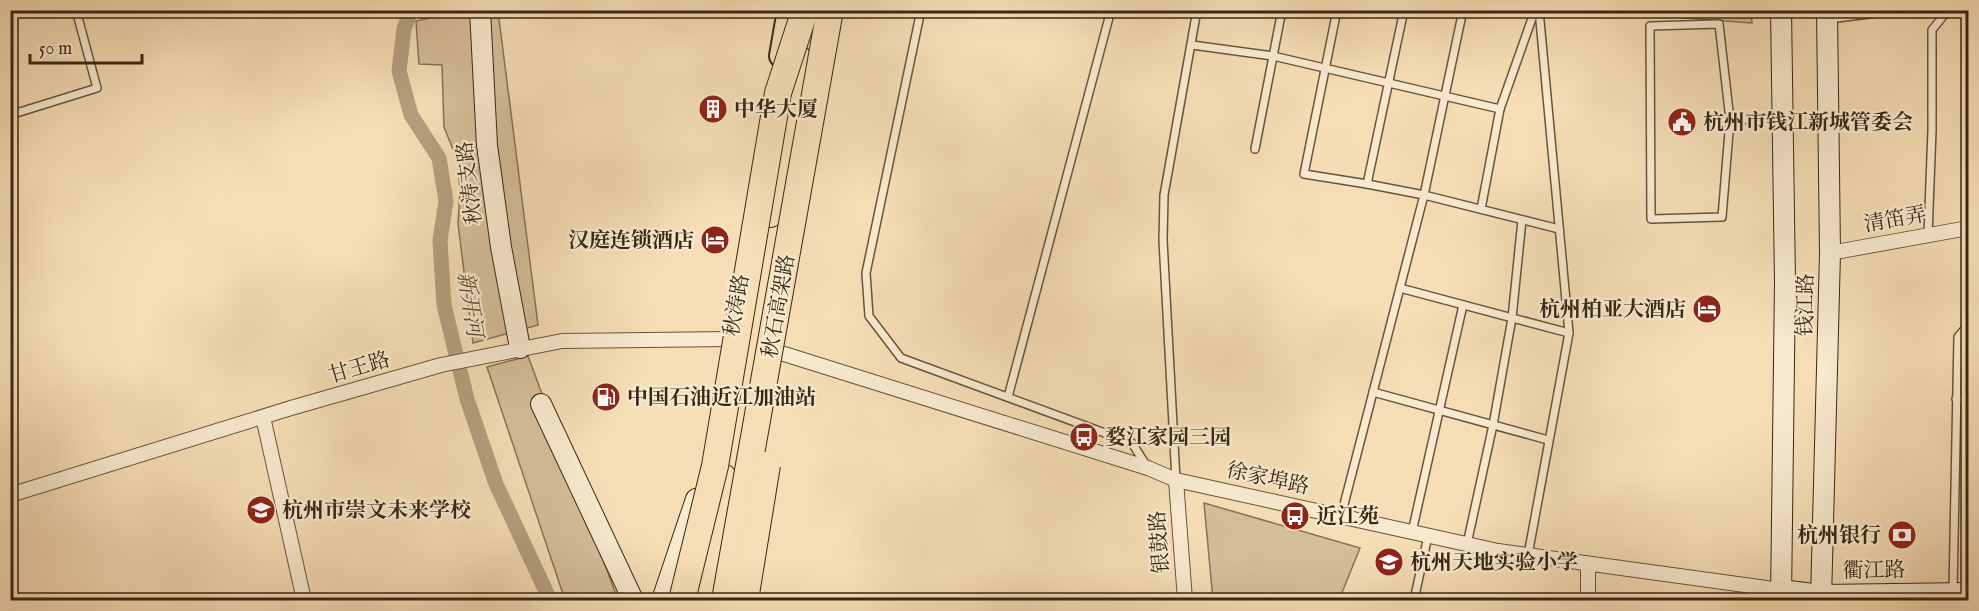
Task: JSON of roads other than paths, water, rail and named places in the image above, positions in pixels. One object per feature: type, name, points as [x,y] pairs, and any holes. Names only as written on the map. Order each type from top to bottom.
[{"type":"highway","points":[[684,600],[715,466],[778,93],[806,10]]},
{"type":"highway","name":"秋石高架路","points":[[701,600],[806,10]]},
{"type":"highway","name":"秋石高架路","points":[[725,600],[831,10]]},
{"type":"highway","points":[[745,600],[838,10]]},
{"type":"main road","name":"秋涛支路","points":[[480,10],[487,145],[501,247],[520,348]]},
{"type":"main road","name":"秋涛路","points":[[684,600],[789,10]]},
{"type":"main road","name":"秋涛路","points":[[718,600],[760,346],[820,10]]},
{"type":"main road","name":"钱江路","points":[[1781,10],[1785,282],[1781,595]]},
{"type":"main road","name":"钱江路","points":[[1821,598],[1830,253],[1827,15]]},
{"type":"main road","points":[[541,404],[633,600]]},
{"type":"main road","points":[[662,600],[709,460]]},
{"type":"main road","name":"衢江路","points":[[1781,595],[1821,598],[1961,593]]},
{"type":"street","name":"清笛弄","points":[[1830,253],[1968,228]]},
{"type":"street","name":"甘王路","points":[[10,495],[441,365],[562,341],[730,339]]},
{"type":"street","name":"徐家埠路","points":[[760,346],[1148,468],[1176,480],[1467,544],[1781,595]]},
{"type":"street","points":[[263,417],[304,600]]},
{"type":"street","name":"银鼓路","points":[[1176,480],[1185,600]]},
{"type":"street","points":[[1588,564],[1588,600]]},
{"type":"lane","points":[[10,115],[98,88],[76,10]]},
{"type":"lane","points":[[921,10],[866,273],[869,316],[901,358],[1132,443],[1148,468]]},
{"type":"lane","points":[[1008,398],[1111,10]]},
{"type":"lane","points":[[1176,480],[1163,240],[1164,195],[1197,10]]},
{"type":"lane","points":[[1255,149],[1282,10]]},
{"type":"lane","points":[[1337,10],[1304,174],[1367,183],[1424,195],[1559,229]]},
{"type":"lane","points":[[1367,183],[1404,10]]},
{"type":"lane","points":[[1341,516],[1424,195],[1463,10]]},
{"type":"lane","points":[[1481,209],[1500,109],[1537,10]]},
{"type":"lane","points":[[1528,555],[1569,333],[1537,10]]},
{"type":"lane","points":[[1827,15],[1903,10]]},
{"type":"lane","points":[[1928,235],[1932,130],[1932,30],[1948,10]]},
{"type":"lane","points":[[1960,10],[1968,16]]},
{"type":"lane","points":[[1719,24],[1730,120],[1722,217],[1652,219],[1650,26],[1719,24]]},
{"type":"lane","points":[[1192,45],[1273,56],[1326,67],[1500,109]]},
{"type":"lane","points":[[1730,120],[1784,118]]},
{"type":"lane","points":[[1467,544],[1493,425],[1512,318],[1522,220]]},
{"type":"lane","points":[[1400,288],[1569,333]]},
{"type":"lane","points":[[1412,532],[1463,305]]},
{"type":"lane","points":[[1961,593],[1956,399],[1958,337],[1968,325]]},
{"type":"lane","points":[[1373,392],[1548,440]]},
{"type":"lane","points":[[1956,399],[1968,399]]},
{"type":"lane","points":[[1414,600],[1428,536]]},
{"type":"waterway","name":"新开河","points":[[411,10],[404,29],[399,71],[411,115],[439,158],[446,201],[440,240],[444,305],[467,399],[496,484],[550,600]]},
{"type":"place","name":"中华大厦","points":[[713,109]]},
{"type":"place","name":"杭州市钱江新城管委会","points":[[1682,122]]},
{"type":"place","name":"汉庭连锁酒店","points":[[715,240]]},
{"type":"place","name":"杭州柏亚大酒店","points":[[1707,309]]},
{"type":"place","name":"中国石油近江加油站","points":[[606,397]]},
{"type":"place","name":"婺江家园三园","points":[[1084,437]]},
{"type":"place","name":"杭州市崇文未来学校","points":[[261,510]]},
{"type":"place","name":"近江苑","points":[[1295,516]]},
{"type":"place","name":"杭州银行","points":[[1902,535]]},
{"type":"place","name":"杭州天地实验小学","points":[[1389,562]]}]
